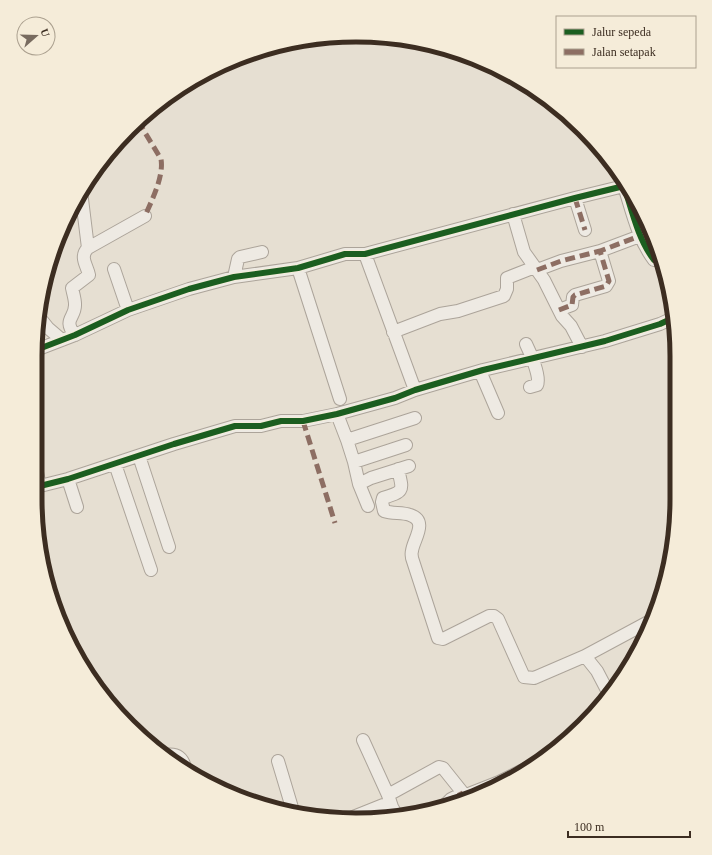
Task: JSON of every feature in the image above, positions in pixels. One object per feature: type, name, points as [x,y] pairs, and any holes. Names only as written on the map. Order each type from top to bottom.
[{"type":"street","points":[[42,348],[74,335],[128,310],[189,289],[234,277],[298,268],[345,254],[365,254],[575,198],[618,184]]},
{"type":"street","points":[[575,198],[586,230]]},
{"type":"street","points":[[82,202],[88,248]]},
{"type":"street","points":[[513,214],[524,252],[544,280],[559,310],[571,326],[582,348]]},
{"type":"street","points":[[74,335],[69,324],[75,304],[72,288],[89,275],[83,254],[88,248],[146,216]]},
{"type":"street","points":[[641,224],[640,236],[647,251],[655,260]]},
{"type":"street","points":[[393,332],[440,314],[458,311],[504,296],[507,289],[507,278],[561,261],[600,251],[640,236]]},
{"type":"street","points":[[559,310],[572,305],[573,297],[575,295],[606,286],[608,284],[609,281],[600,251]]},
{"type":"street","points":[[234,277],[238,259],[240,257],[262,252]]},
{"type":"street","points":[[365,254],[415,390]]},
{"type":"street","points":[[298,268],[340,399]]},
{"type":"street","points":[[114,269],[128,310]]},
{"type":"street","points":[[42,486],[235,426],[261,426],[281,421],[303,420],[337,414],[395,398],[415,390],[480,371],[582,348],[634,333],[668,320]]},
{"type":"street","points":[[44,323],[62,340]]},
{"type":"street","points":[[526,344],[532,359],[538,383],[530,388]]},
{"type":"street","points":[[480,371],[498,413]]},
{"type":"street","points":[[337,414],[354,462],[359,484],[368,506]]},
{"type":"street","points":[[347,440],[415,418]]},
{"type":"street","points":[[354,462],[406,445]]},
{"type":"street","points":[[139,456],[169,547]]},
{"type":"street","points":[[115,464],[151,570]]},
{"type":"street","points":[[359,484],[371,478],[403,467],[401,490],[399,493],[383,498],[382,502],[384,511],[410,515],[416,518],[419,524],[412,551],[412,558],[438,638],[442,639],[489,616],[494,616],[498,619],[524,677],[534,678],[585,656],[644,624]]},
{"type":"street","points":[[68,479],[77,507]]},
{"type":"street","points":[[585,656],[597,671],[606,688]]},
{"type":"street","points":[[363,740],[394,810]]},
{"type":"street","points":[[174,754],[181,757],[183,761]]},
{"type":"street","points":[[278,761],[292,806]]},
{"type":"street","points":[[388,795],[441,767],[463,793],[457,796]]},
{"type":"street","points":[[364,813],[383,805],[392,810]]},
{"type":"marked path","points":[[142,127],[161,159],[161,173],[145,216]]},
{"type":"marked path","points":[[575,198],[585,230]]},
{"type":"marked path","points":[[559,310],[572,305],[573,297],[575,295],[606,286],[609,281],[600,251],[640,236]]},
{"type":"marked path","points":[[537,270],[561,261],[600,251]]},
{"type":"marked path","points":[[303,421],[335,523]]},
{"type":"marked path","points":[[457,796],[463,793]]},
{"type":"cycle path","points":[[42,348],[75,335],[128,310],[189,289],[234,277],[298,268],[345,254],[365,254],[620,187]]},
{"type":"cycle path","points":[[628,199],[644,243],[648,252],[654,260]]},
{"type":"cycle path","points":[[42,486],[68,479],[174,444],[235,426],[261,426],[281,421],[303,421],[337,414],[395,398],[415,390],[483,370],[605,341],[668,321]]}]
